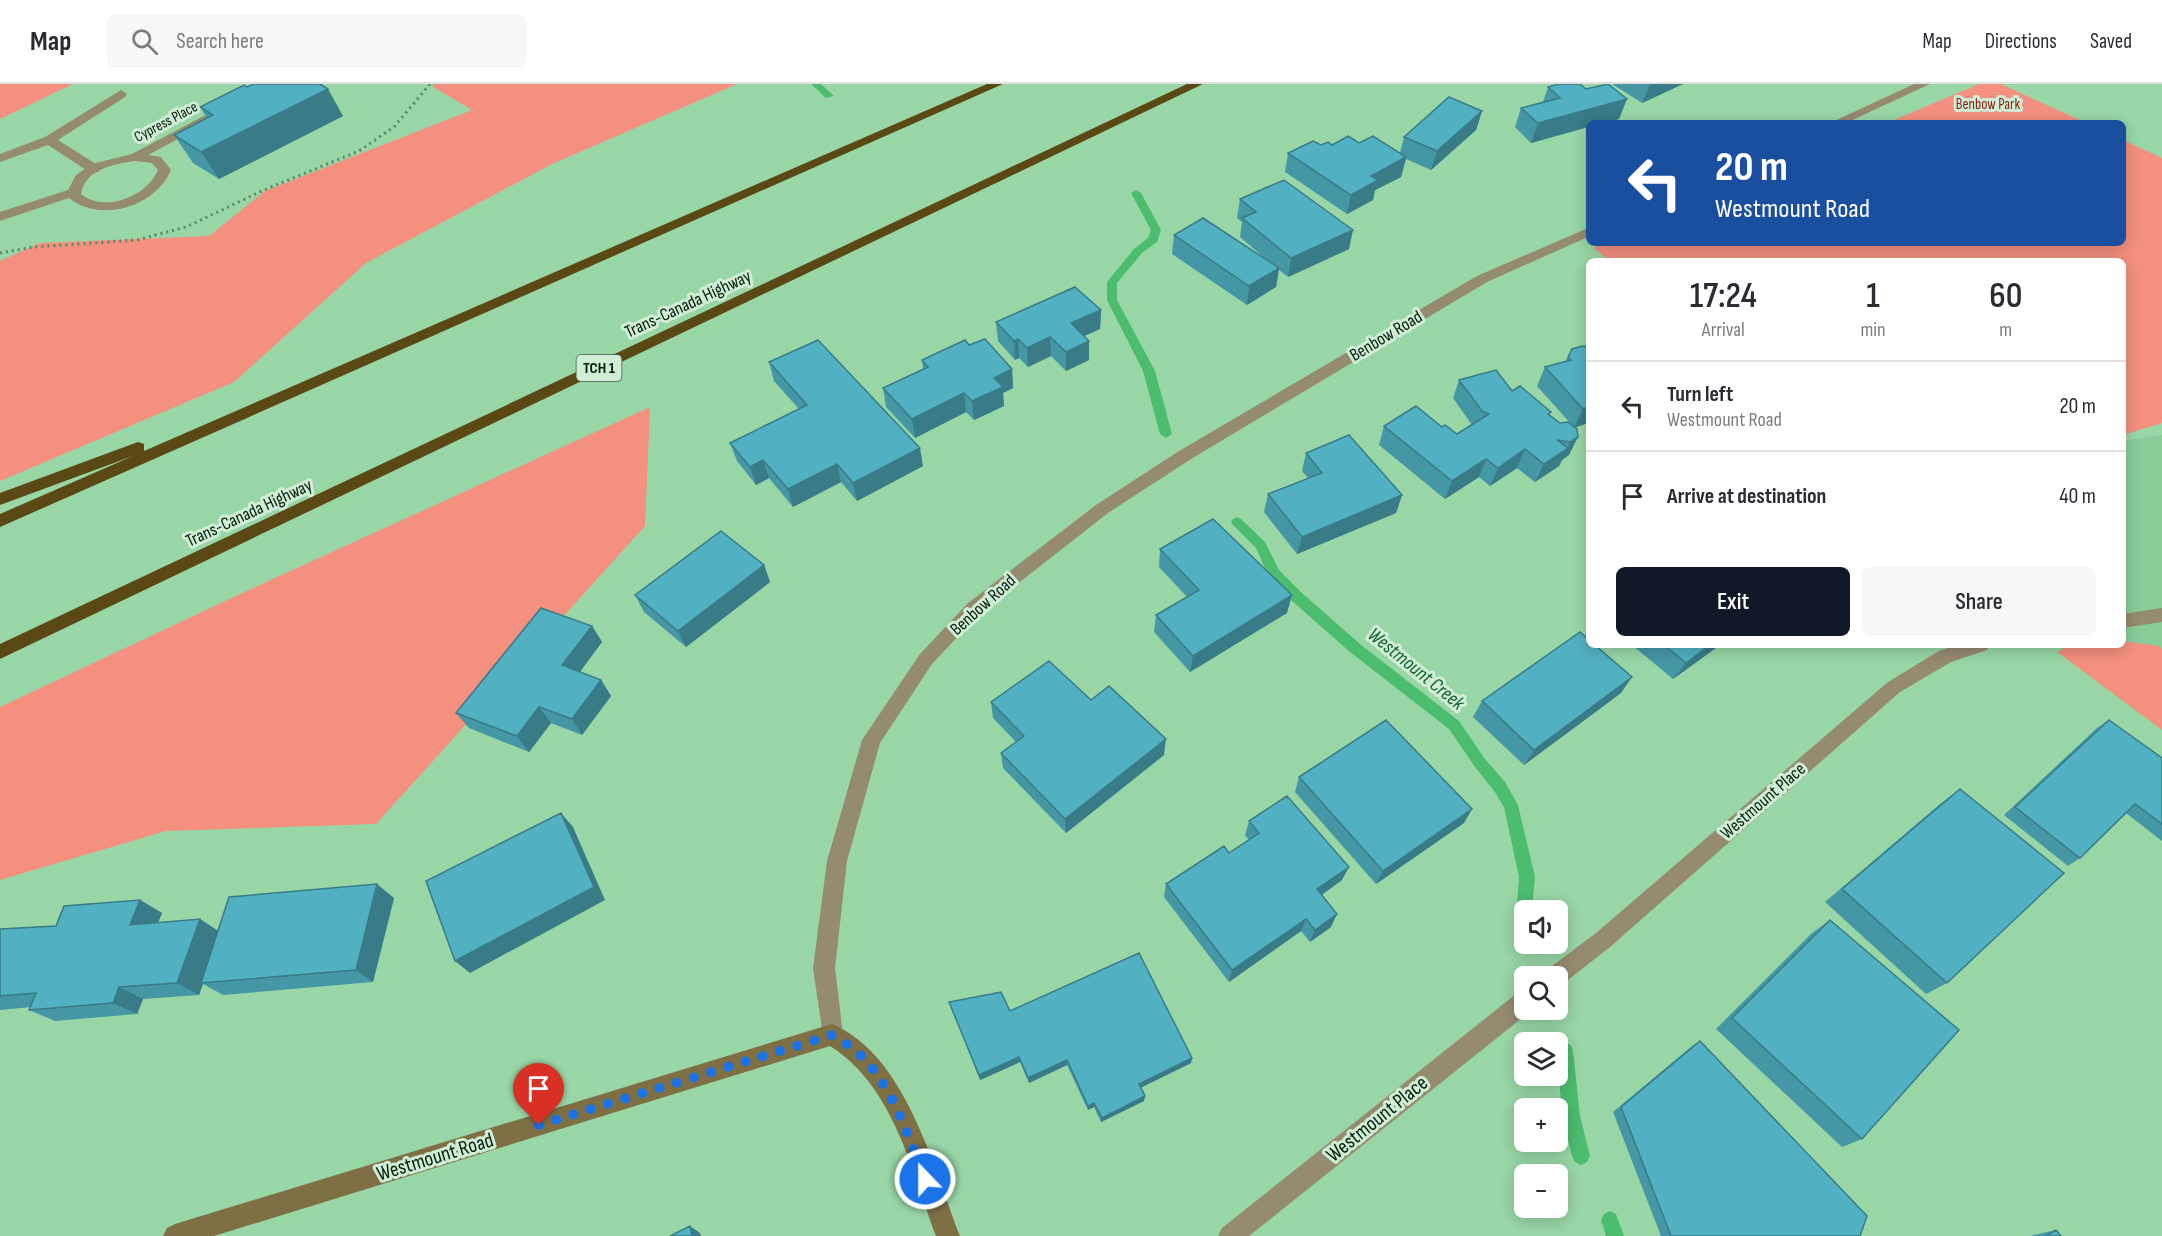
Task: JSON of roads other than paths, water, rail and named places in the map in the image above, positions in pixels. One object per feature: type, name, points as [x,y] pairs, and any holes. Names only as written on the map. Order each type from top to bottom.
[{"type":"highway","points":[[0,521],[997,84]]},
{"type":"highway","name":"Trans-Canada Highway","points":[[0,652],[1197,84]]},
{"type":"highway","points":[[0,499],[322,379]]},
{"type":"street","points":[[1843,120],[1924,84]]},
{"type":"street","points":[[0,158],[49,140],[121,94]]},
{"type":"street","name":"Cypress Place","points":[[135,157],[156,160],[163,164],[164,177],[150,192],[125,203],[98,206],[79,201],[74,192],[78,181],[94,169],[109,162],[135,157],[241,101]]},
{"type":"street","points":[[49,140],[94,169]]},
{"type":"street","points":[[0,217],[74,192]]},
{"type":"street","name":"Benbow Road","points":[[832,1035],[824,968],[837,861],[871,740],[926,659],[966,616],[1102,509],[1185,455],[1482,279],[1586,233]]},
{"type":"street","points":[[2126,620],[2162,615]]},
{"type":"street","name":"Westmount Place","points":[[1568,967],[1603,940],[1894,687],[1945,656],[1971,648]]},
{"type":"street","name":"Westmount Place","points":[[1230,1236],[1514,1010]]},
{"type":"street","points":[[832,1035],[859,1054],[882,1081],[903,1123],[948,1236]]},
{"type":"street","name":"Westmount Road","points":[[175,1236],[832,1035]]},
{"type":"waterway","name":"Westmount Creek","points":[[816,84],[829,96]]},
{"type":"waterway","name":"Westmount Creek","points":[[1136,193],[1156,230],[1153,240],[1138,251],[1112,282],[1112,300],[1149,371],[1166,434]]},
{"type":"waterway","name":"Westmount Creek","points":[[1237,522],[1261,545],[1274,573],[1296,596],[1355,648],[1454,725],[1511,805],[1527,877],[1525,900]]},
{"type":"waterway","name":"Westmount Creek","points":[[1568,1084],[1571,1116],[1581,1156]]},
{"type":"waterway","name":"Westmount Creek","points":[[1610,1220],[1615,1236]]},
{"type":"park label","name":"Benbow Park","points":[[1988,104]]}]
